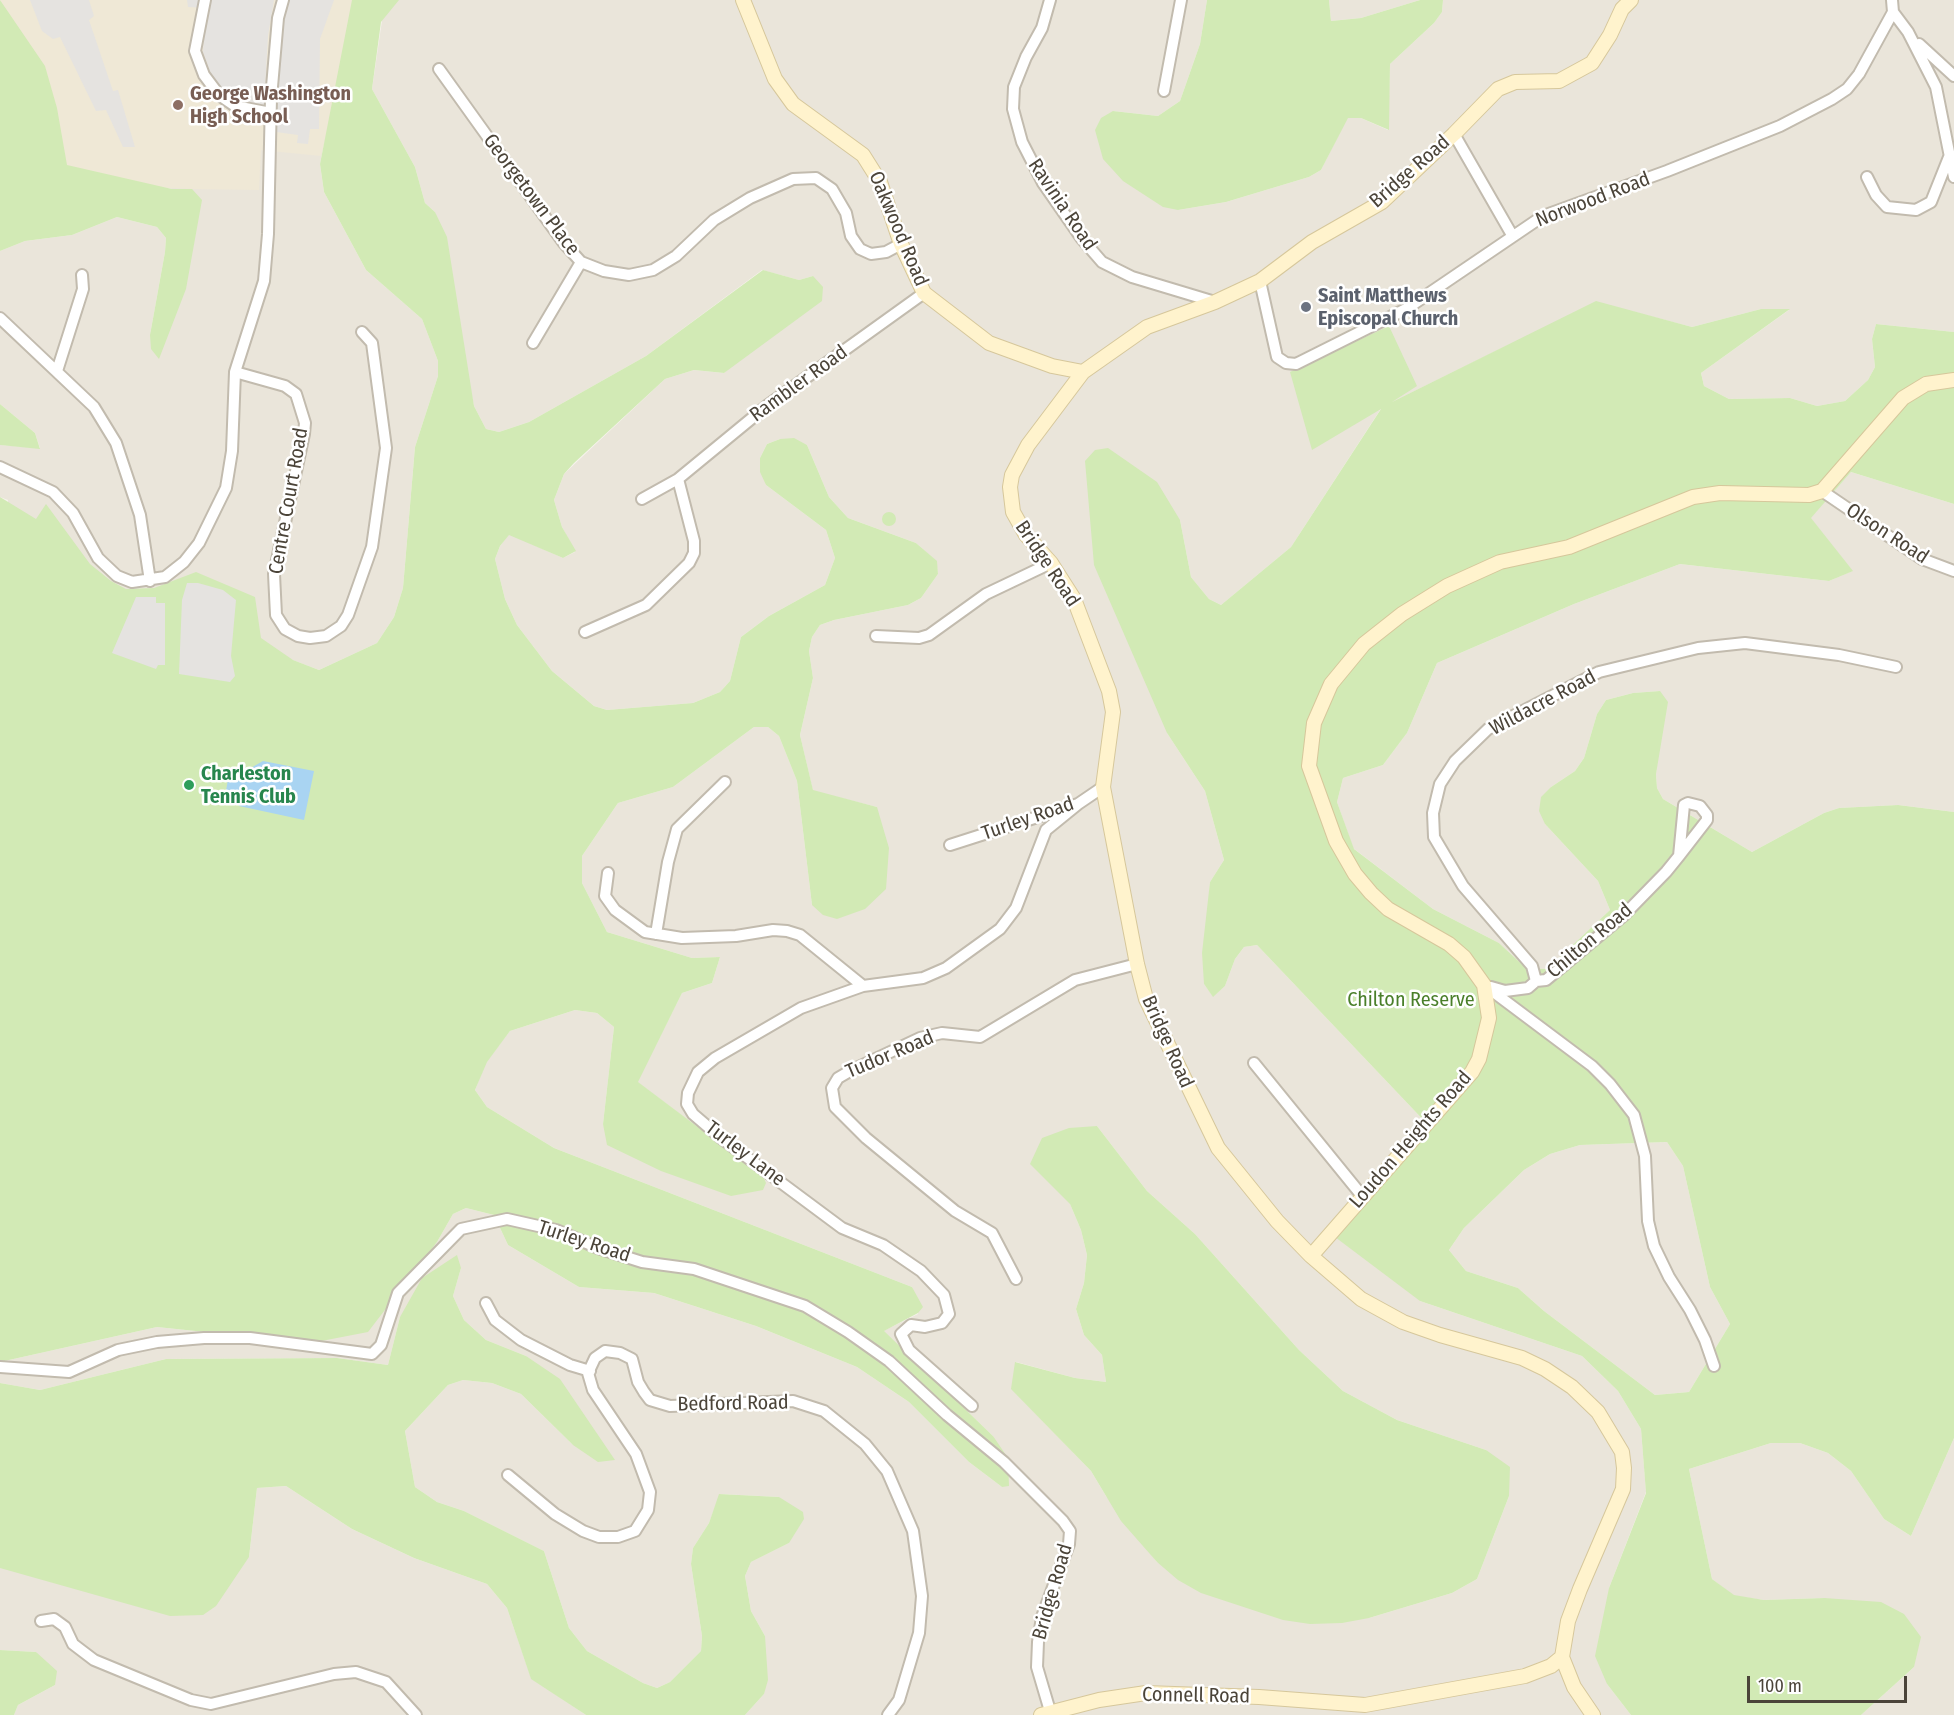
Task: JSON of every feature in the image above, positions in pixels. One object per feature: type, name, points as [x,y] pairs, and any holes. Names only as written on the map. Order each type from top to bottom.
[{"type":"main road","name":"Oakwood Road","points":[[743,0],[775,79],[793,104],[834,131],[864,155],[880,182],[901,244],[924,293],[989,343],[1052,366],[1083,372]]},
{"type":"main road","name":"Bridge Road","points":[[1311,1256],[1277,1221],[1218,1148],[1146,999],[1137,964],[1103,787],[1113,712],[1109,691],[1074,599],[1051,563],[1026,535],[1013,512],[1010,487],[1012,476],[1028,445],[1083,372],[1146,327],[1215,302],[1260,281],[1312,242],[1382,202],[1498,89],[1515,82],[1559,81],[1592,63],[1611,35],[1622,9],[1630,0]]},
{"type":"main road","points":[[1822,491],[1903,398],[1926,384],[1954,380]]},
{"type":"main road","name":"Loudon Heights Road","points":[[1311,1256],[1452,1095],[1479,1059],[1489,1018],[1484,985],[1464,957],[1449,944],[1388,909],[1355,874],[1336,841],[1309,766],[1314,723],[1331,684],[1364,644],[1402,614],[1447,586],[1500,562],[1569,548],[1694,497],[1720,493],[1809,495],[1822,491]]},
{"type":"main road","points":[[1311,1256],[1361,1299],[1382,1311],[1440,1335],[1522,1358],[1545,1369],[1572,1388],[1598,1412],[1622,1452],[1623,1490],[1568,1621],[1562,1657],[1574,1687],[1593,1715]]},
{"type":"main road","name":"Connell Road","points":[[1046,1713],[1146,1693],[1258,1697],[1365,1710],[1526,1676],[1551,1666],[1562,1657]]},
{"type":"street","points":[[205,0],[195,51],[204,75],[219,95],[235,106],[259,113],[271,113]]},
{"type":"street","points":[[0,468],[53,492],[73,513],[98,558],[117,576],[132,582],[165,577],[184,562],[211,522],[225,488],[232,451],[235,372],[264,282],[268,234],[271,113],[278,18],[283,0]]},
{"type":"street","name":"Ravinia Road","points":[[1050,0],[1042,28],[1026,57],[1014,87],[1013,109],[1022,142],[1043,183],[1082,239],[1102,262],[1132,277],[1215,302]]},
{"type":"street","points":[[1164,91],[1181,0]]},
{"type":"street","points":[[1892,0],[1893,12],[1908,32],[1936,62],[1954,76]]},
{"type":"street","name":"Norwood Road","points":[[1260,281],[1277,357],[1286,363],[1296,364],[1406,309],[1543,216],[1780,126],[1832,99],[1847,89],[1859,74],[1893,12]]},
{"type":"street","points":[[1908,32],[1936,87],[1954,177]]},
{"type":"street","name":"Georgetown Place","points":[[439,69],[563,242],[580,262],[604,271],[629,275],[653,270],[676,256],[714,220],[750,198],[793,179],[816,178],[832,189],[846,213],[850,236],[860,249],[871,254],[886,252],[901,244]]},
{"type":"street","points":[[1454,134],[1512,235]]},
{"type":"street","points":[[1867,177],[1876,195],[1887,207],[1916,210],[1931,202],[1950,156]]},
{"type":"street","points":[[533,342],[580,262]]},
{"type":"street","points":[[57,371],[83,289],[82,275]]},
{"type":"street","name":"Rambler Road","points":[[642,500],[678,479],[768,405],[924,293]]},
{"type":"street","points":[[0,318],[94,406],[116,443],[140,515],[150,581]]},
{"type":"street","name":"Centre Court Road","points":[[235,372],[285,386],[296,394],[305,423],[274,574],[276,615],[285,629],[298,636],[310,638],[326,636],[341,626],[348,615],[372,547],[386,448],[372,343],[362,332]]},
{"type":"street","points":[[585,632],[646,605],[689,563],[694,553],[694,541],[678,479]]},
{"type":"street","name":"Olson Road","points":[[1822,491],[1922,559],[1954,571]]},
{"type":"street","points":[[876,636],[919,638],[929,634],[986,594],[1051,563]]},
{"type":"street","name":"Wildacre Road","points":[[1536,981],[1532,966],[1463,886],[1434,837],[1433,813],[1440,784],[1455,761],[1481,735],[1508,717],[1599,672],[1698,648],[1745,643],[1839,655],[1896,667]]},
{"type":"street","points":[[656,934],[665,878],[677,829],[725,782]]},
{"type":"street","name":"Turley Road","points":[[950,844],[1078,804],[1103,787]]},
{"type":"street","name":"Turley Lane","points":[[972,1406],[909,1350],[902,1334],[911,1325],[925,1327],[942,1323],[949,1314],[944,1295],[921,1271],[883,1245],[842,1228],[707,1128],[687,1104],[688,1093],[698,1072],[715,1058],[801,1008],[863,986],[923,978],[946,968],[1000,929],[1016,908],[1046,830],[1078,804]]},
{"type":"street","name":"Chilton Road","points":[[1484,985],[1505,991],[1528,988],[1536,981],[1546,980],[1624,915],[1679,856]]},
{"type":"street","points":[[608,873],[605,896],[615,910],[645,932],[677,938],[710,938],[773,930],[800,935],[863,986]]},
{"type":"street","name":"Tudor Road","points":[[1016,1279],[992,1233],[955,1211],[866,1138],[834,1107],[832,1088],[838,1078],[850,1071],[920,1038],[942,1033],[980,1038],[1075,980],[1137,964]]},
{"type":"street","points":[[1484,985],[1592,1066],[1610,1084],[1634,1115],[1645,1156],[1648,1221],[1654,1246],[1669,1277],[1706,1340],[1714,1366]]},
{"type":"street","points":[[1254,1064],[1363,1197]]},
{"type":"street","name":"Turley Road","points":[[0,1366],[69,1372],[118,1350],[157,1342],[204,1338],[250,1338],[372,1354],[381,1345],[398,1293],[460,1229],[507,1219],[556,1230],[598,1248],[642,1262],[694,1269],[805,1306],[848,1332],[889,1361],[946,1415],[1004,1462]]},
{"type":"street","points":[[486,1303],[495,1320],[521,1340],[570,1365],[590,1371],[593,1390],[636,1454],[647,1478],[650,1492],[648,1510],[635,1531],[618,1537],[599,1537],[555,1515],[508,1475]]},
{"type":"street","name":"Bedford Road","points":[[590,1371],[595,1358],[605,1351],[620,1353],[632,1359],[638,1382],[650,1400],[670,1406],[793,1401],[824,1411],[865,1444],[887,1471],[913,1531],[922,1596],[919,1633],[899,1700],[888,1715]]},
{"type":"street","name":"Bridge Road","points":[[1004,1462],[1070,1531],[1066,1558],[1042,1617],[1038,1642],[1038,1667],[1046,1713]]},
{"type":"street","points":[[41,1622],[54,1618],[64,1627],[73,1644],[94,1660],[191,1700],[211,1704],[334,1674],[356,1672],[386,1682],[416,1715]]},
{"type":"shaded area","name":"George Washington High School","points":[[0,0],[357,0],[359,5],[321,156],[261,150],[259,190],[58,183]]},
{"type":"shaded area","points":[[30,0],[89,0],[94,16],[89,20],[113,91],[118,90],[135,147],[123,147],[106,110],[96,111],[60,37],[53,39],[42,31]]},
{"type":"shaded area","points":[[187,0],[274,0],[268,36],[264,106],[239,102],[215,85],[203,52],[206,8],[188,7]]},
{"type":"shaded area","points":[[288,0],[334,0],[320,39],[319,129],[310,129],[308,144],[297,143],[298,135],[276,132],[281,27]]},
{"type":"shaded area","points":[[352,0],[320,164],[324,192],[366,270],[422,319],[438,361],[438,376],[415,447],[403,588],[394,617],[377,643],[319,670],[261,648],[0,894],[8,500],[0,497],[0,445],[40,448],[35,433],[0,404],[0,251],[25,241],[72,235],[117,217],[157,227],[166,238],[150,335],[192,189],[172,189],[67,165]]},
{"type":"shaded area","points":[[385,0],[1207,0],[1200,44],[1180,101],[1158,116],[1113,111],[1178,210],[1226,202],[1309,177],[1321,170],[1347,118],[1361,118],[1388,130],[1390,64],[1434,23],[1442,12],[1443,0],[1954,0],[1954,332],[1876,324],[1872,339],[1875,367],[1868,380],[1845,401],[1817,406],[1790,398],[1729,399],[1704,386],[1701,373],[1789,310],[1761,309],[1692,327],[1596,302],[1382,407],[1291,547],[1221,605],[1209,599],[1191,577],[1180,520],[1167,733],[1205,791],[1224,860],[1210,882],[1204,984],[1213,996],[1225,986],[1235,959],[1244,947],[1257,945],[1430,1127],[1420,1301],[1582,1356],[1618,1391],[1641,1429],[1646,1492],[1609,1588],[1607,1684],[1631,1715],[745,1715],[764,1694],[765,1636],[751,1611],[745,1576],[751,1562],[789,1543],[779,1497],[720,1494],[709,1523],[693,1548],[691,1564],[702,1636],[701,1651],[670,1682],[657,1688],[643,1683],[587,1651],[569,1628],[544,1551],[464,1511],[437,1502],[415,1487],[405,1431],[448,1385],[463,1380],[492,1383],[521,1394],[573,1445],[526,1356],[486,1340],[464,1320],[453,1296],[461,1268],[400,1317],[388,1365],[337,1358],[166,1359],[40,1390],[0,1383],[0,1362],[157,1327],[311,1343],[437,1242],[453,1214],[466,1208],[494,1215],[508,1245],[579,1287],[654,1293],[756,1326],[857,1367],[909,1402],[969,1462],[1002,1487],[993,1436],[883,1331],[918,1314],[912,1287],[554,1148],[487,1107],[475,1090],[486,1062],[510,1031],[575,1010],[597,1013],[614,1027],[603,1124],[763,1176],[637,1082],[682,993],[712,983],[720,957],[692,958],[607,932],[582,883],[582,856],[618,803],[673,787],[754,727],[768,727],[779,736],[797,781],[812,905],[877,807],[813,791],[800,735],[813,678],[809,651],[812,637],[820,625],[908,605],[921,598],[938,574],[936,561],[916,543],[848,518],[829,497],[807,445],[780,439],[767,444],[760,458],[766,485],[826,530],[835,558],[825,585],[769,616],[741,637],[730,681],[720,692],[693,703],[607,710],[594,706],[552,671],[517,625],[505,599],[495,559],[500,546],[509,534],[563,558],[575,552],[562,527],[554,500],[564,474],[665,379],[694,370],[724,373],[813,276],[799,280],[762,270],[646,356],[529,422],[499,432],[486,429],[474,406],[435,212],[425,203],[415,167],[372,89]],"holes":[[[1097,1126],[1147,1191],[1195,1234],[1299,1350],[1343,1391],[1397,1420],[1486,1450],[1509,1496],[1477,1579],[1452,1593],[1369,1618],[1157,1562],[1106,1496],[1091,1471],[1012,1389],[1016,1362],[1075,1378],[1106,1382],[1102,1355],[1084,1335],[1076,1309],[1084,1283],[1087,1255],[1081,1230],[1070,1204]]]},
{"type":"shaded area","points":[[1329,0],[1420,0],[1361,18],[1331,21]]},
{"type":"shaded area","points":[[1851,472],[1954,504],[1954,812],[1898,805],[1839,808],[1824,813],[1752,852],[1663,799],[1657,788],[1656,774],[1660,691],[1633,693],[1606,700],[1597,714],[1584,758],[1575,771],[1551,787],[1545,824],[1598,881],[1610,910],[1547,969],[1526,968],[1499,943],[1433,909],[1353,848],[1337,802],[1343,778],[1383,765],[1407,733],[1437,663],[1574,604],[1680,564],[1829,581],[1852,571],[1810,518]]},
{"type":"shaded area","points":[[187,583],[198,583],[223,590],[236,600],[231,656],[235,676],[230,682],[179,674],[182,600]]},
{"type":"shaded area","points":[[136,597],[156,597],[156,603],[165,603],[165,665],[158,665],[156,669],[112,653]]},
{"type":"shaded area","points":[[1667,1142],[1683,1166],[1710,1287],[1730,1324],[1689,1392],[1655,1395],[1544,1311],[1518,1288],[1466,1271],[1449,1250],[1464,1228],[1524,1170],[1550,1154],[1580,1145]]},
{"type":"shaded area","points":[[1954,1438],[1954,1715],[1861,1715],[1914,1667],[1824,1598],[1764,1600],[1734,1596],[1712,1579],[1689,1469],[1771,1443],[1800,1443],[1828,1453],[1851,1471],[1884,1519],[1911,1536]]},
{"type":"shaded area","points":[[286,1486],[352,1529],[414,1558],[487,1584],[507,1608],[531,1678],[586,1715],[14,1715],[18,1705],[55,1685],[36,1652],[0,1650],[0,1568],[249,1557],[257,1488]]},
{"type":"green space","points":[[0,0],[45,66],[57,108],[67,165],[172,189],[192,189],[202,200],[186,289],[159,359],[151,349],[150,335],[166,238],[157,227],[117,217],[72,235],[25,241],[0,251]]},
{"type":"green space","points":[[352,0],[399,0],[381,22],[372,89],[415,167],[425,203],[435,212],[447,237],[474,406],[486,429],[499,432],[529,422],[646,356],[763,270],[799,280],[813,276],[823,287],[822,301],[724,373],[694,370],[665,379],[574,463],[564,474],[554,500],[562,527],[576,551],[563,558],[509,535],[500,546],[495,559],[505,599],[517,625],[552,671],[594,706],[607,710],[693,703],[720,692],[730,681],[741,637],[769,616],[825,585],[835,558],[826,530],[766,485],[760,472],[760,458],[767,444],[780,439],[794,438],[807,445],[829,497],[848,518],[916,543],[937,561],[938,574],[921,598],[908,605],[820,625],[812,637],[809,651],[813,678],[800,735],[813,790],[877,807],[889,848],[886,889],[865,909],[837,919],[823,915],[812,905],[797,781],[779,736],[768,727],[754,727],[673,787],[618,803],[582,856],[582,883],[607,932],[692,958],[720,957],[712,983],[682,993],[638,1082],[763,1176],[766,1183],[763,1190],[731,1196],[661,1171],[607,1145],[603,1124],[614,1027],[597,1013],[575,1010],[510,1031],[487,1062],[475,1090],[487,1107],[554,1148],[912,1287],[923,1307],[918,1313],[884,1331],[993,1436],[1008,1458],[1009,1486],[1002,1487],[969,1462],[909,1402],[857,1367],[756,1326],[654,1293],[579,1287],[508,1245],[494,1215],[466,1208],[453,1214],[437,1242],[368,1332],[311,1343],[157,1327],[0,1362],[0,497],[36,519],[46,504],[90,564],[111,581],[126,589],[154,588],[196,572],[255,597],[261,638],[293,660],[319,670],[377,643],[394,617],[403,588],[415,447],[438,376],[438,361],[422,319],[366,270],[324,192],[320,164]]},
{"type":"green space","points":[[1207,0],[1329,0],[1331,21],[1361,18],[1420,0],[1443,0],[1442,12],[1434,23],[1390,64],[1389,130],[1361,118],[1348,118],[1321,170],[1309,177],[1226,202],[1178,210],[1163,207],[1123,181],[1103,159],[1095,130],[1101,118],[1113,111],[1158,116],[1180,101],[1200,44]]},
{"type":"green space","name":"Chilton Reserve","points":[[1596,301],[1692,327],[1761,309],[1790,309],[1701,373],[1704,386],[1729,399],[1790,398],[1817,406],[1845,401],[1868,380],[1875,367],[1872,339],[1876,324],[1954,332],[1954,504],[1851,472],[1811,518],[1853,571],[1829,581],[1680,564],[1574,604],[1437,663],[1407,733],[1383,765],[1343,778],[1337,802],[1354,849],[1433,909],[1499,943],[1526,968],[1547,969],[1610,910],[1598,881],[1545,824],[1539,811],[1541,797],[1551,787],[1575,771],[1584,758],[1597,714],[1606,700],[1633,693],[1660,691],[1668,702],[1656,774],[1657,788],[1663,799],[1752,852],[1824,813],[1839,808],[1898,805],[1954,812],[1954,1438],[1911,1536],[1884,1519],[1851,1471],[1828,1453],[1800,1443],[1771,1443],[1689,1469],[1712,1579],[1734,1595],[1764,1600],[1824,1598],[1881,1602],[1904,1614],[1921,1637],[1914,1667],[1861,1715],[1631,1715],[1607,1684],[1595,1656],[1609,1588],[1646,1493],[1641,1429],[1618,1391],[1582,1356],[1420,1301],[1335,1237],[1430,1127],[1257,945],[1244,947],[1235,959],[1225,986],[1213,997],[1204,984],[1202,953],[1210,882],[1224,860],[1205,791],[1167,733],[1094,565],[1085,461],[1095,450],[1108,448],[1157,482],[1180,520],[1191,577],[1209,599],[1221,605],[1291,547],[1381,409],[1312,450],[1290,372],[1389,326],[1417,386],[1392,402]],"holes":[[[1667,1142],[1683,1166],[1710,1287],[1730,1324],[1689,1392],[1655,1395],[1544,1311],[1518,1288],[1466,1271],[1449,1250],[1464,1228],[1524,1170],[1550,1154],[1580,1145]]]},
{"type":"green space","points":[[0,404],[35,433],[40,449],[0,445]]},
{"type":"green space","points":[[889,512],[894,514],[896,519],[894,524],[889,526],[884,524],[882,519],[884,514]]},
{"type":"green space","points":[[1097,1126],[1147,1191],[1195,1234],[1299,1350],[1343,1391],[1397,1420],[1486,1450],[1510,1467],[1509,1496],[1477,1579],[1452,1593],[1369,1618],[1342,1623],[1310,1624],[1283,1620],[1201,1593],[1178,1580],[1157,1562],[1121,1521],[1091,1471],[1011,1389],[1015,1362],[1075,1378],[1106,1382],[1102,1355],[1084,1335],[1076,1309],[1084,1283],[1087,1255],[1081,1230],[1070,1204],[1030,1164],[1042,1138],[1069,1128]]},
{"type":"green space","points":[[457,1255],[461,1268],[453,1296],[464,1320],[486,1340],[526,1356],[560,1379],[615,1460],[598,1462],[573,1445],[521,1394],[492,1383],[463,1380],[448,1385],[405,1431],[415,1487],[437,1502],[464,1511],[544,1551],[569,1628],[587,1651],[643,1683],[657,1688],[670,1682],[701,1651],[702,1636],[691,1564],[693,1548],[709,1523],[719,1494],[779,1497],[803,1512],[804,1519],[789,1543],[751,1562],[745,1576],[751,1611],[765,1636],[768,1680],[764,1694],[745,1715],[586,1715],[531,1679],[507,1608],[487,1584],[414,1558],[352,1529],[286,1486],[257,1488],[249,1557],[216,1606],[203,1615],[170,1616],[0,1568],[0,1383],[40,1390],[166,1359],[337,1358],[388,1365],[400,1317],[422,1278]]},
{"type":"green space","points":[[0,1650],[36,1652],[57,1671],[55,1685],[18,1705],[14,1715],[0,1715]]},
{"type":"water","points":[[263,761],[314,771],[304,820],[239,806],[240,800],[225,797],[228,779],[243,781],[249,769]]},
{"type":"place","name":"George Washington High School","points":[[178,105]]},
{"type":"place","name":"Saint Matthews Episcopal Church","points":[[1306,307]]},
{"type":"place","name":"Charleston Tennis Club","points":[[189,785]]}]
